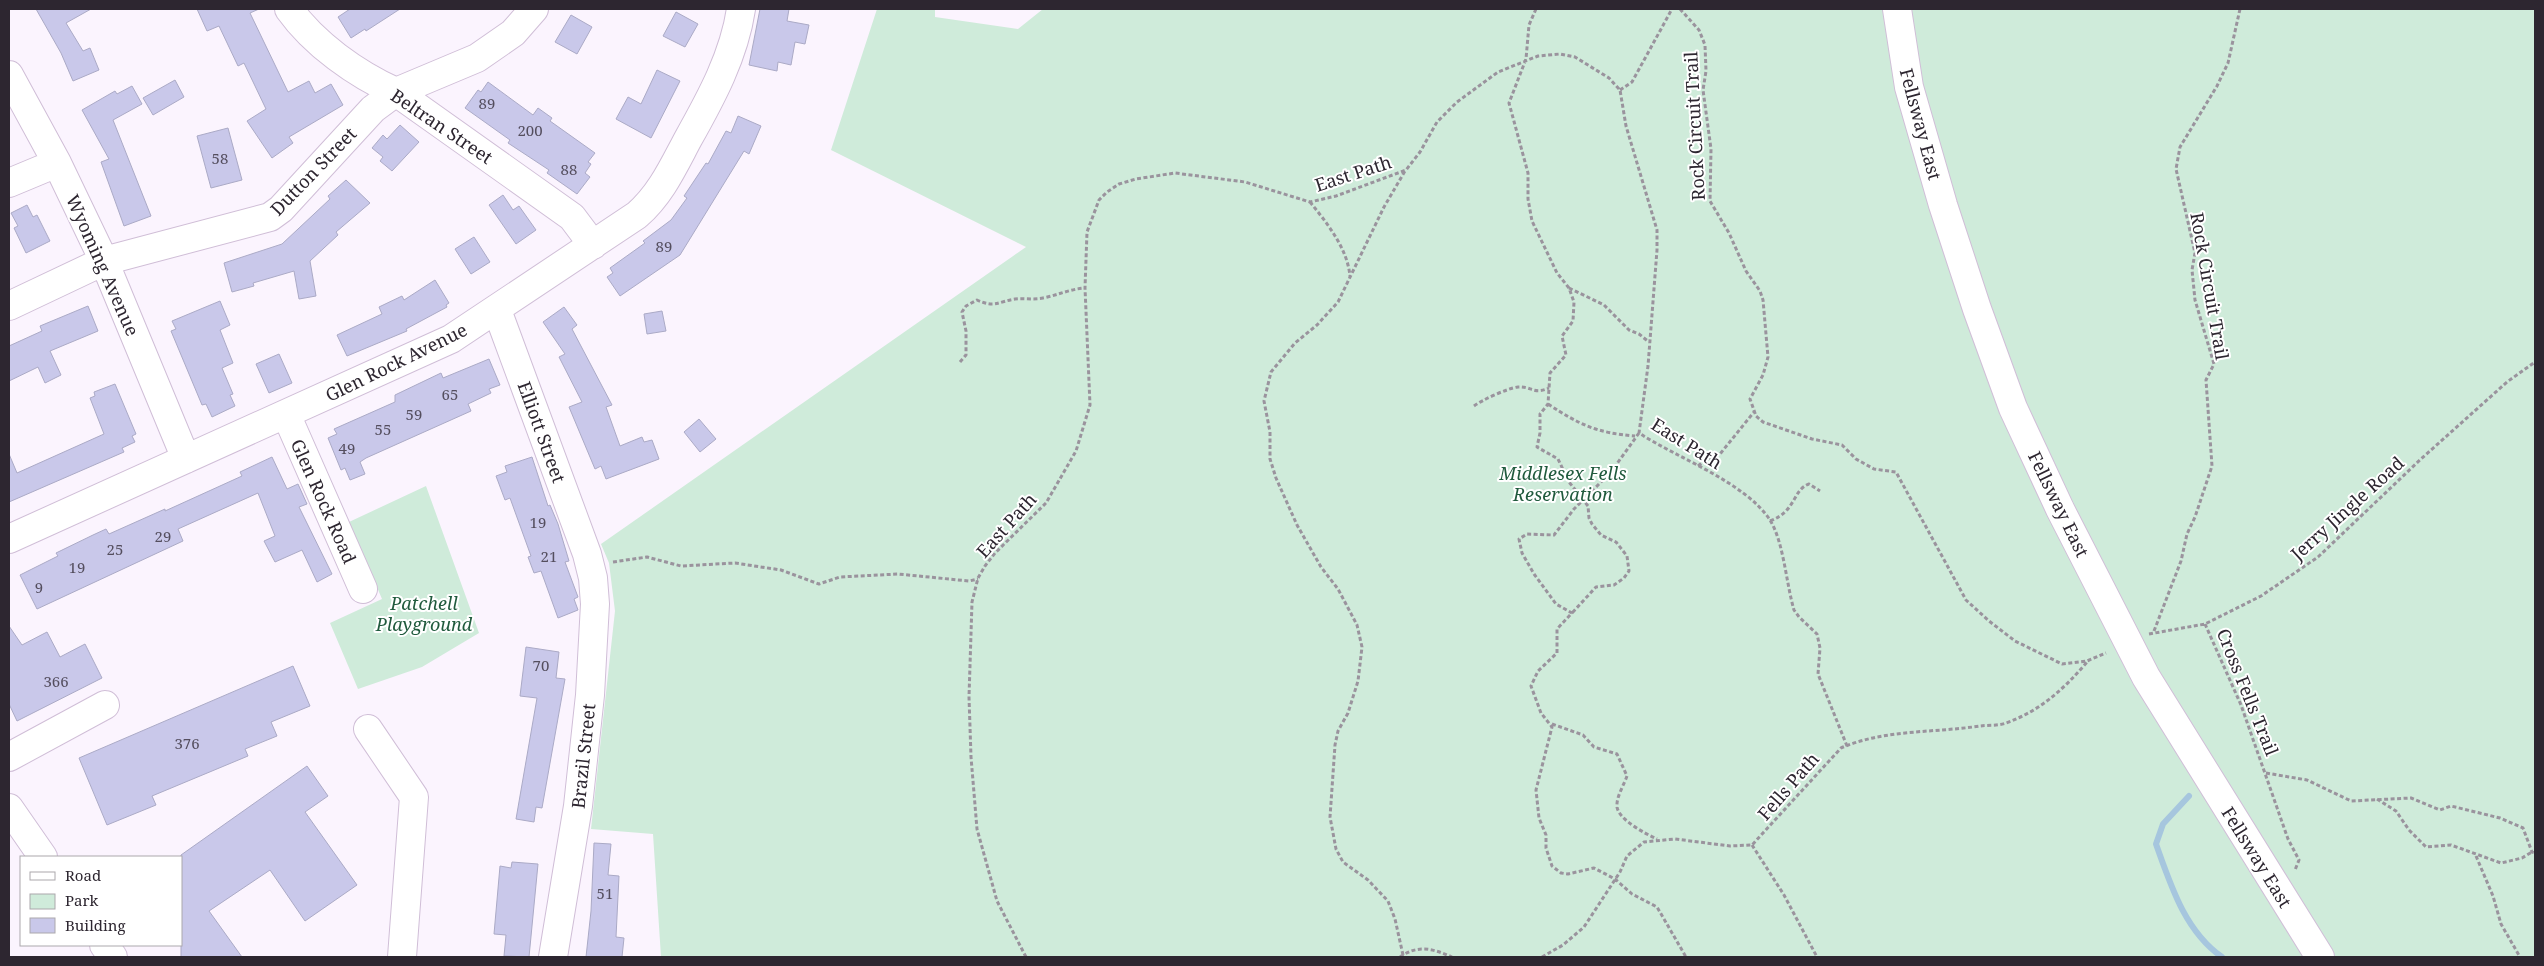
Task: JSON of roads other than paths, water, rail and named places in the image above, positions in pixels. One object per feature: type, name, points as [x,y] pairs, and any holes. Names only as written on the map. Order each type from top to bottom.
[{"type":"street","name":"Beltran Street","points":[[289,9],[318,40],[371,80],[396,92],[572,217],[593,245]]},
{"type":"street","name":"Dutton Street","points":[[9,306],[104,261],[270,217],[281,209],[373,109],[396,92],[477,58],[513,33],[534,9]]},
{"type":"street","name":"Glen Rock Avenue","points":[[9,539],[434,348],[497,310],[640,211],[665,183],[723,73],[741,9]]},
{"type":"street","name":"Fellsway East","points":[[1897,9],[1909,87],[1932,168],[1977,309],[2013,408],[2060,509],[2141,668],[2220,799],[2320,957]]},
{"type":"street","name":"Wyoming Avenue","points":[[9,75],[57,163],[104,261],[186,459]]},
{"type":"street","points":[[9,182],[57,163]]},
{"type":"street","name":"Elliott Street","points":[[497,310],[589,560]]},
{"type":"street","name":"Glen Rock Road","points":[[286,414],[363,589]]},
{"type":"street","name":"Brazil Street","points":[[553,957],[578,806],[589,704],[595,618],[589,560]]},
{"type":"street","points":[[9,757],[105,706]]},
{"type":"street","points":[[368,728],[414,797],[402,957]]},
{"type":"street","points":[[9,808],[42,856]]},
{"type":"street","points":[[105,946],[113,957]]},
{"type":"waterway","points":[[2189,796],[2163,824],[2156,844],[2167,876],[2189,921],[2198,934],[2222,957]]},
{"type":"park label","name":"Middlesex Fells Reservation","points":[[1563,483]]},
{"type":"park label","name":"Patchell Playground","points":[[424,613]]}]
